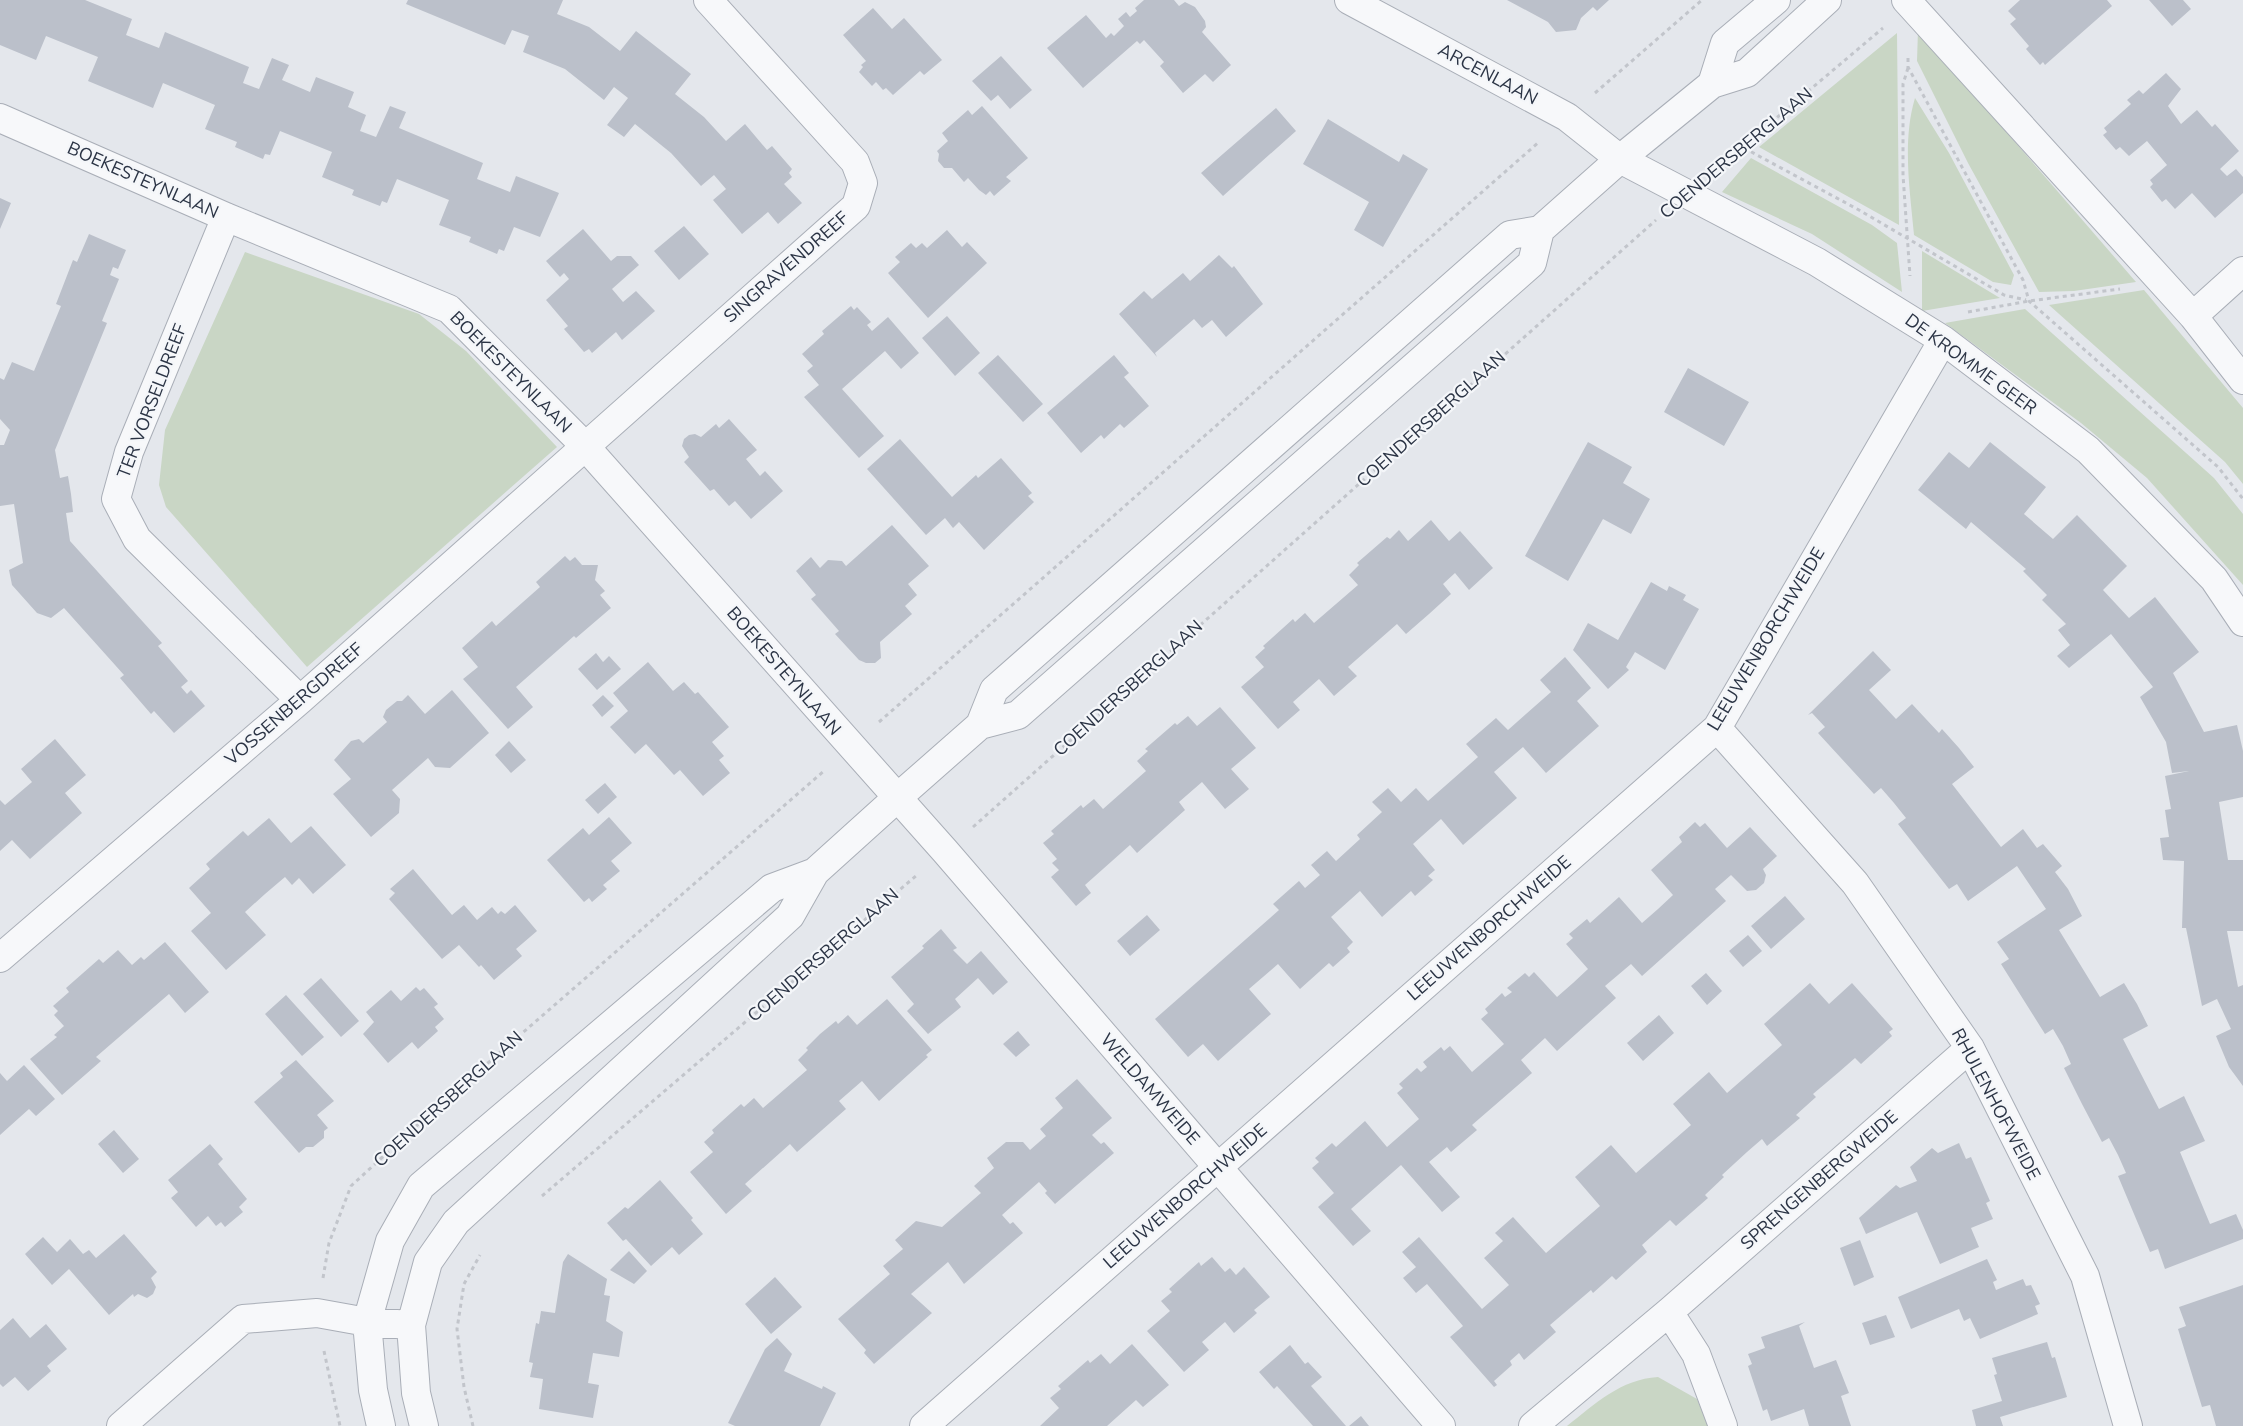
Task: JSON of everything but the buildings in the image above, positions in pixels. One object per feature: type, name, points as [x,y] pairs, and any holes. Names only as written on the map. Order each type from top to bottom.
[{"type":"street","name":"SINGRAVENDREEF","points":[[584,445],[856,206],[863,183],[855,162],[708,0]]},
{"type":"street","name":"ARCENLAAN","points":[[1349,0],[1567,117],[1620,159]]},
{"type":"street","points":[[1712,84],[1725,43],[1776,0]]},
{"type":"street","points":[[424,1426],[416,1393],[411,1325],[428,1262],[456,1222],[790,916],[815,872],[980,725],[994,690],[1510,235],[1540,230],[1620,159],[1712,84],[1747,73],[1827,0]]},
{"type":"street","points":[[1908,2],[2193,316],[2243,380]]},
{"type":"street","name":"BOEKESTEYNLAAN","points":[[0,118],[226,217],[449,309],[584,445],[897,798]]},
{"type":"street","name":"DE KROMME GEER","points":[[1620,159],[1817,262],[1943,340],[2088,450],[2214,579],[2243,622]]},
{"type":"street","name":"TER VORSELDREEF","points":[[226,217],[129,452],[116,499],[137,540],[300,700]]},
{"type":"street","points":[[2193,316],[2243,271]]},
{"type":"street","name":"LEEUWENBORCHWEIDE","points":[[924,1426],[1217,1166],[1717,728],[1943,340]]},
{"type":"street","name":"VOSSENBERGDREEF","points":[[0,958],[300,700],[584,445]]},
{"type":"street","name":"RHULENHOFWEIDE","points":[[1717,728],[1855,883],[1970,1048],[2085,1276],[2128,1426]]},
{"type":"street","name":"WELDAMWEIDE","points":[[897,798],[945,851],[1441,1426]]},
{"type":"street","points":[[381,1426],[373,1390],[368,1322],[390,1241],[421,1186],[772,888],[815,872]]},
{"type":"street","name":"SPRENGENBERGWEIDE","points":[[1533,1426],[1669,1312],[1970,1048]]},
{"type":"street","points":[[1669,1312],[1696,1354],[1722,1426]]},
{"type":"street","points":[[121,1426],[244,1319],[317,1313],[368,1322],[411,1325]]},
{"type":"path","name":"COENDERSBERGLAAN","points":[[340,1426],[317,1313],[329,1243],[351,1186],[436,1108],[851,747],[1702,0]]},
{"type":"path","name":"COENDERSBERGLAAN","points":[[539,1198],[945,851],[1684,194],[1744,148],[1908,2]]},
{"type":"path","points":[[1908,2],[1908,67],[1903,84],[1903,176],[1914,322],[2029,301],[2129,288],[2158,278]]},
{"type":"path","points":[[1908,67],[2023,280],[2029,301]]},
{"type":"path","points":[[1744,148],[1860,210],[2004,294],[2029,301],[2218,467],[2243,499]]},
{"type":"path","points":[[473,1426],[464,1387],[457,1330],[464,1284],[482,1252]]},
{"type":"green space","points":[[1918,30],[2136,282],[2074,291],[2039,292],[1968,163],[1917,61]]},
{"type":"green space","points":[[1897,33],[1899,225],[1759,147]]},
{"type":"green space","points":[[1915,98],[1949,153],[2014,275],[2011,285],[1993,282],[1914,235],[1908,149],[1911,114]]},
{"type":"green space","points":[[1751,158],[1872,225],[1897,243],[1902,292],[1812,234],[1722,192]]},
{"type":"green space","points":[[1922,251],[2000,298],[1922,311]]},
{"type":"green space","points":[[245,252],[419,314],[466,351],[557,447],[307,667],[166,507],[159,485],[165,430]]},
{"type":"green space","points":[[2144,290],[2243,408],[2243,484],[2225,462],[2049,305]]},
{"type":"green space","points":[[2025,309],[2214,478],[2243,514],[2243,585],[2147,478],[2081,423],[1945,323]]},
{"type":"green space","points":[[1658,1377],[1697,1399],[1708,1426],[1567,1426],[1598,1401],[1620,1388],[1632,1382]]}]
